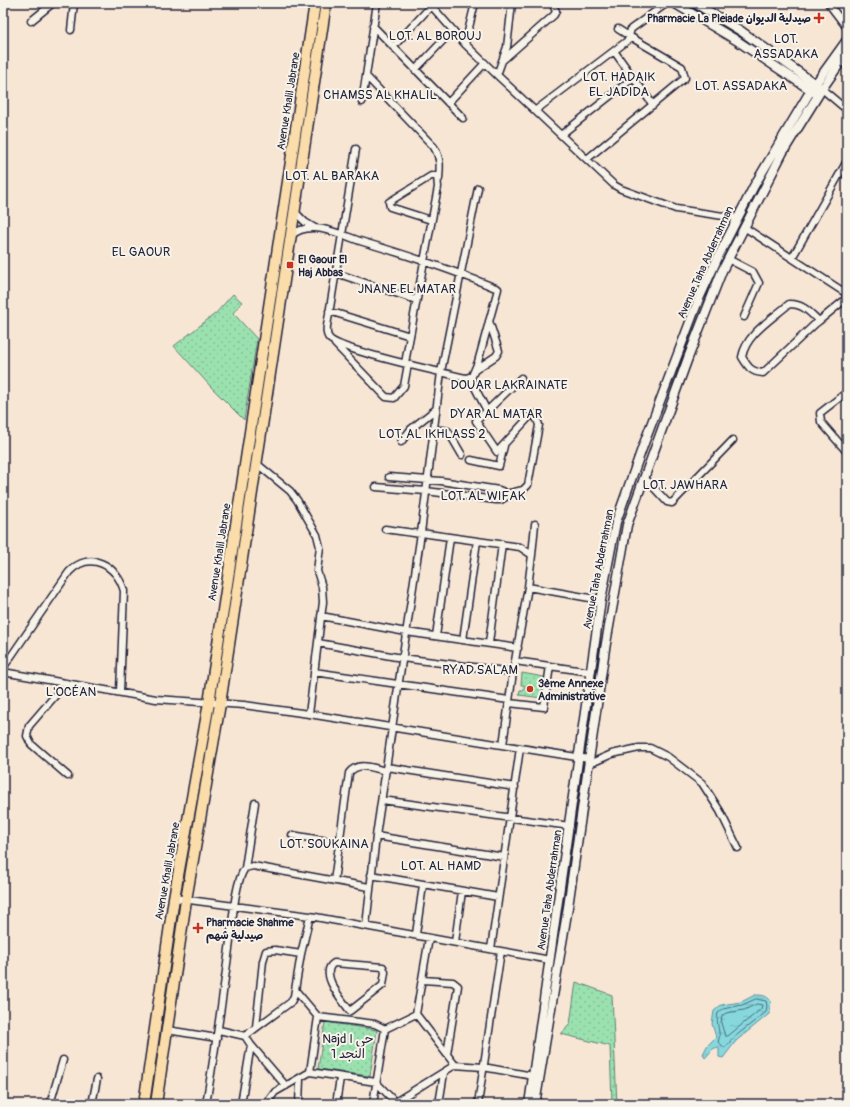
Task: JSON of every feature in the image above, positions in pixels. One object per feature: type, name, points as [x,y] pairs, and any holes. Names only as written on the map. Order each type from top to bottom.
[{"type":"main road","name":"Avenue Khalil Jabrane","points":[[144,1104],[174,898],[209,703],[315,3]]},
{"type":"main road","name":"Avenue Khalil Jabrane","points":[[156,1104],[186,900],[220,704],[326,3]]},
{"type":"main road","points":[[247,450],[257,458]]},
{"type":"street","points":[[31,22],[53,3]]},
{"type":"street","points":[[71,30],[74,3]]},
{"type":"street","points":[[362,102],[376,3]]},
{"type":"street","points":[[465,44],[476,3]]},
{"type":"street","points":[[497,75],[506,47],[512,3]]},
{"type":"street","points":[[503,60],[554,15],[556,11],[552,3]]},
{"type":"street","points":[[536,110],[614,51],[630,37],[631,29],[667,3]]},
{"type":"street","points":[[674,3],[847,110]]},
{"type":"street","points":[[695,3],[741,31],[816,90]]},
{"type":"street","points":[[828,3],[847,28]]},
{"type":"street","points":[[393,47],[430,5],[465,44],[562,134],[608,180],[622,189],[676,209],[737,218]]},
{"type":"street","points":[[373,26],[463,118]]},
{"type":"street","points":[[587,159],[685,78],[684,70],[618,29]]},
{"type":"street","points":[[415,70],[454,30]]},
{"type":"street","name":"Avenue Taha Abderrahman","points":[[529,1104],[580,758],[601,600],[616,522],[633,472],[693,315],[737,218],[745,202],[847,40]]},
{"type":"street","points":[[614,51],[653,105]]},
{"type":"street","name":"Avenue Taha Abderrahman","points":[[535,1104],[568,907],[605,650],[627,525],[688,358],[728,259],[816,90],[847,53]]},
{"type":"street","points":[[448,103],[485,63]]},
{"type":"street","points":[[356,149],[329,311],[327,333],[333,342],[386,397],[394,398],[404,386],[416,300],[441,164],[439,155],[434,147],[366,76]]},
{"type":"street","points":[[562,134],[633,78]]},
{"type":"street","points":[[792,258],[847,161]]},
{"type":"street","points":[[430,220],[390,207],[388,203],[398,195],[432,176],[437,176],[438,182]]},
{"type":"street","points":[[366,926],[369,887],[421,534],[441,372],[462,274],[478,188]]},
{"type":"street","points":[[745,202],[754,207]]},
{"type":"street","points":[[294,210],[305,222],[315,228],[424,260],[498,289],[475,370],[470,378]]},
{"type":"street","points":[[744,227],[847,294]]},
{"type":"street","points":[[290,237],[302,230],[315,228]]},
{"type":"street","points":[[728,259],[753,272],[759,283],[744,317]]},
{"type":"street","points":[[336,273],[416,300]]},
{"type":"street","points":[[819,321],[808,309],[798,304],[789,304],[757,332],[744,346],[742,357],[749,369],[757,372],[763,372],[819,321],[847,298]]},
{"type":"street","points":[[329,311],[410,336]]},
{"type":"street","points":[[475,370],[496,356],[499,351],[489,321]]},
{"type":"street","points":[[333,342],[406,364],[470,378]]},
{"type":"street","points":[[470,378],[487,411]]},
{"type":"street","points":[[389,477],[427,480],[499,490],[506,494],[523,490],[528,485],[539,425],[535,414],[530,416],[497,452],[476,421],[521,378]]},
{"type":"street","points":[[847,392],[820,413],[819,417],[821,422],[847,452]]},
{"type":"street","points":[[401,442],[411,429],[436,409]]},
{"type":"street","points":[[434,429],[448,431],[462,455]]},
{"type":"street","points":[[644,477],[667,502],[672,503],[676,501],[733,440]]},
{"type":"street","points":[[471,460],[500,466],[504,446]]},
{"type":"street","points":[[257,458],[297,500],[317,535],[320,547],[316,571],[323,594],[310,714]]},
{"type":"street","points":[[376,487],[426,491],[496,500],[504,499],[506,494]]},
{"type":"street","points":[[503,745],[513,672],[528,587],[535,524]]},
{"type":"street","points":[[385,529],[520,547],[532,555]]},
{"type":"street","points":[[436,636],[450,538]]},
{"type":"street","points":[[463,640],[477,541]]},
{"type":"street","points":[[489,643],[502,544]]},
{"type":"street","points":[[3,668],[69,572],[76,564],[95,561],[114,571],[121,580],[124,591],[120,692]]},
{"type":"street","points":[[528,587],[601,600]]},
{"type":"street","points":[[321,616],[406,632],[518,648]]},
{"type":"street","points":[[318,643],[402,658],[513,672]]},
{"type":"street","points":[[515,661],[591,672]]},
{"type":"street","points":[[314,672],[544,707],[550,666]]},
{"type":"street","points":[[3,672],[156,699],[220,704],[310,714],[503,745],[580,758],[589,761],[639,748],[650,748],[668,756],[702,783],[720,811],[738,848]]},
{"type":"street","points":[[66,683],[29,726],[27,736],[31,744],[68,776]]},
{"type":"street","points":[[491,949],[520,748]]},
{"type":"street","points":[[334,881],[349,772],[353,768],[360,766],[386,769],[514,787]]},
{"type":"street","points":[[382,800],[510,819],[570,826]]},
{"type":"street","points":[[206,1104],[217,1038],[235,905],[241,874],[245,868],[255,803]]},
{"type":"street","points":[[292,835],[339,843]]},
{"type":"street","points":[[376,836],[504,857]]},
{"type":"street","points":[[245,868],[258,867],[369,887]]},
{"type":"street","points":[[371,875],[498,897]]},
{"type":"street","points":[[416,934],[423,885]]},
{"type":"street","points":[[455,942],[462,891]]},
{"type":"street","points":[[174,898],[310,916],[416,934],[429,938],[550,960]]},
{"type":"street","points":[[245,1036],[291,1002],[296,991],[301,954],[310,916]]},
{"type":"street","points":[[429,938],[416,1014],[455,1065]]},
{"type":"street","points":[[256,1027],[263,961],[266,952],[275,950],[301,954]]},
{"type":"street","points":[[478,1104],[501,951]]},
{"type":"street","points":[[350,1011],[382,987],[385,972],[383,967],[334,963],[331,965],[330,981],[350,1011],[350,1020]]},
{"type":"street","points":[[423,980],[453,982],[458,986],[447,1054]]},
{"type":"street","points":[[296,991],[318,1017],[375,1024],[385,1029]]},
{"type":"street","points":[[385,1029],[416,1014]]},
{"type":"street","points":[[310,1072],[318,1017]]},
{"type":"street","points":[[373,1104],[385,1029]]},
{"type":"street","points":[[167,1030],[217,1038]]},
{"type":"street","points":[[218,1030],[245,1036],[286,1086]]},
{"type":"street","points":[[242,1104],[251,1045]]},
{"type":"street","points":[[50,1104],[63,1060]]},
{"type":"street","points":[[266,1104],[275,1092],[310,1072],[340,1078],[376,1082],[396,1103],[455,1065],[483,1067],[533,1076]]},
{"type":"street","points":[[440,1104],[444,1073]]},
{"type":"street","points":[[336,1104],[340,1078]]},
{"type":"street","points":[[92,1104],[97,1079]]},
{"type":"street","points":[[298,1104],[300,1079]]},
{"type":"green space","points":[[233,294],[242,302],[233,313],[257,339],[244,420],[211,387],[174,346],[216,313]]},
{"type":"green space","points":[[522,673],[544,677],[542,698],[519,695],[520,690],[524,690],[524,685],[521,685]]},
{"type":"green space","points":[[576,982],[612,995],[617,1104],[612,1104],[610,1046],[561,1034],[570,1024]]},
{"type":"green space","points":[[325,1022],[377,1030],[370,1076],[318,1069]]},
{"type":"water","points":[[755,995],[764,996],[771,1001],[769,1014],[736,1041],[723,1058],[719,1057],[719,1048],[715,1048],[705,1058],[703,1054],[707,1046],[716,1037],[712,1024],[714,1011],[721,1005],[741,1002]]},
{"type":"place","name":"Pharmacie La Pleiade صيدلية الديوان","points":[[819,18]]},
{"type":"place","name":"El Gaour El Haj Abbas","points":[[290,265]]},
{"type":"place","name":"3ème Annexe Administrative","points":[[530,689]]},
{"type":"place","name":"Pharmacie Shahme صيدلية شهم","points":[[198,928]]},
{"type":"district","name":"LOT. AL BOROUJ","points":[[435,35]]},
{"type":"district","name":"LOT. ASSADAKA","points":[[786,46]]},
{"type":"district","name":"LOT. HADAIK EL JADIDA","points":[[619,84]]},
{"type":"district","name":"LOT. ASSADAKA","points":[[741,85]]},
{"type":"district","name":"CHAMSS AL KHALIL","points":[[380,94]]},
{"type":"district","name":"LOT. AL BARAKA","points":[[332,175]]},
{"type":"district","name":"EL GAOUR","points":[[141,251]]},
{"type":"district","name":"JNANE EL MATAR","points":[[407,288]]},
{"type":"district","name":"DOUAR LAKRAINATE","points":[[509,384]]},
{"type":"district","name":"DYAR AL MATAR","points":[[496,413]]},
{"type":"district","name":"LOT. AL IKHLASS 2","points":[[432,433]]},
{"type":"district","name":"LOT. JAWHARA","points":[[685,484]]},
{"type":"district","name":"LOT. AL WIFAK","points":[[483,495]]},
{"type":"district","name":"RYAD SALAM","points":[[480,669]]},
{"type":"district","name":"L'OCÉAN","points":[[71,691]]},
{"type":"district","name":"LOT. SOUKAINA","points":[[324,843]]},
{"type":"district","name":"LOT. AL HAMD","points":[[441,865]]},
{"type":"district","name":"Najd I حي النجد 1","points":[[348,1046]]}]
